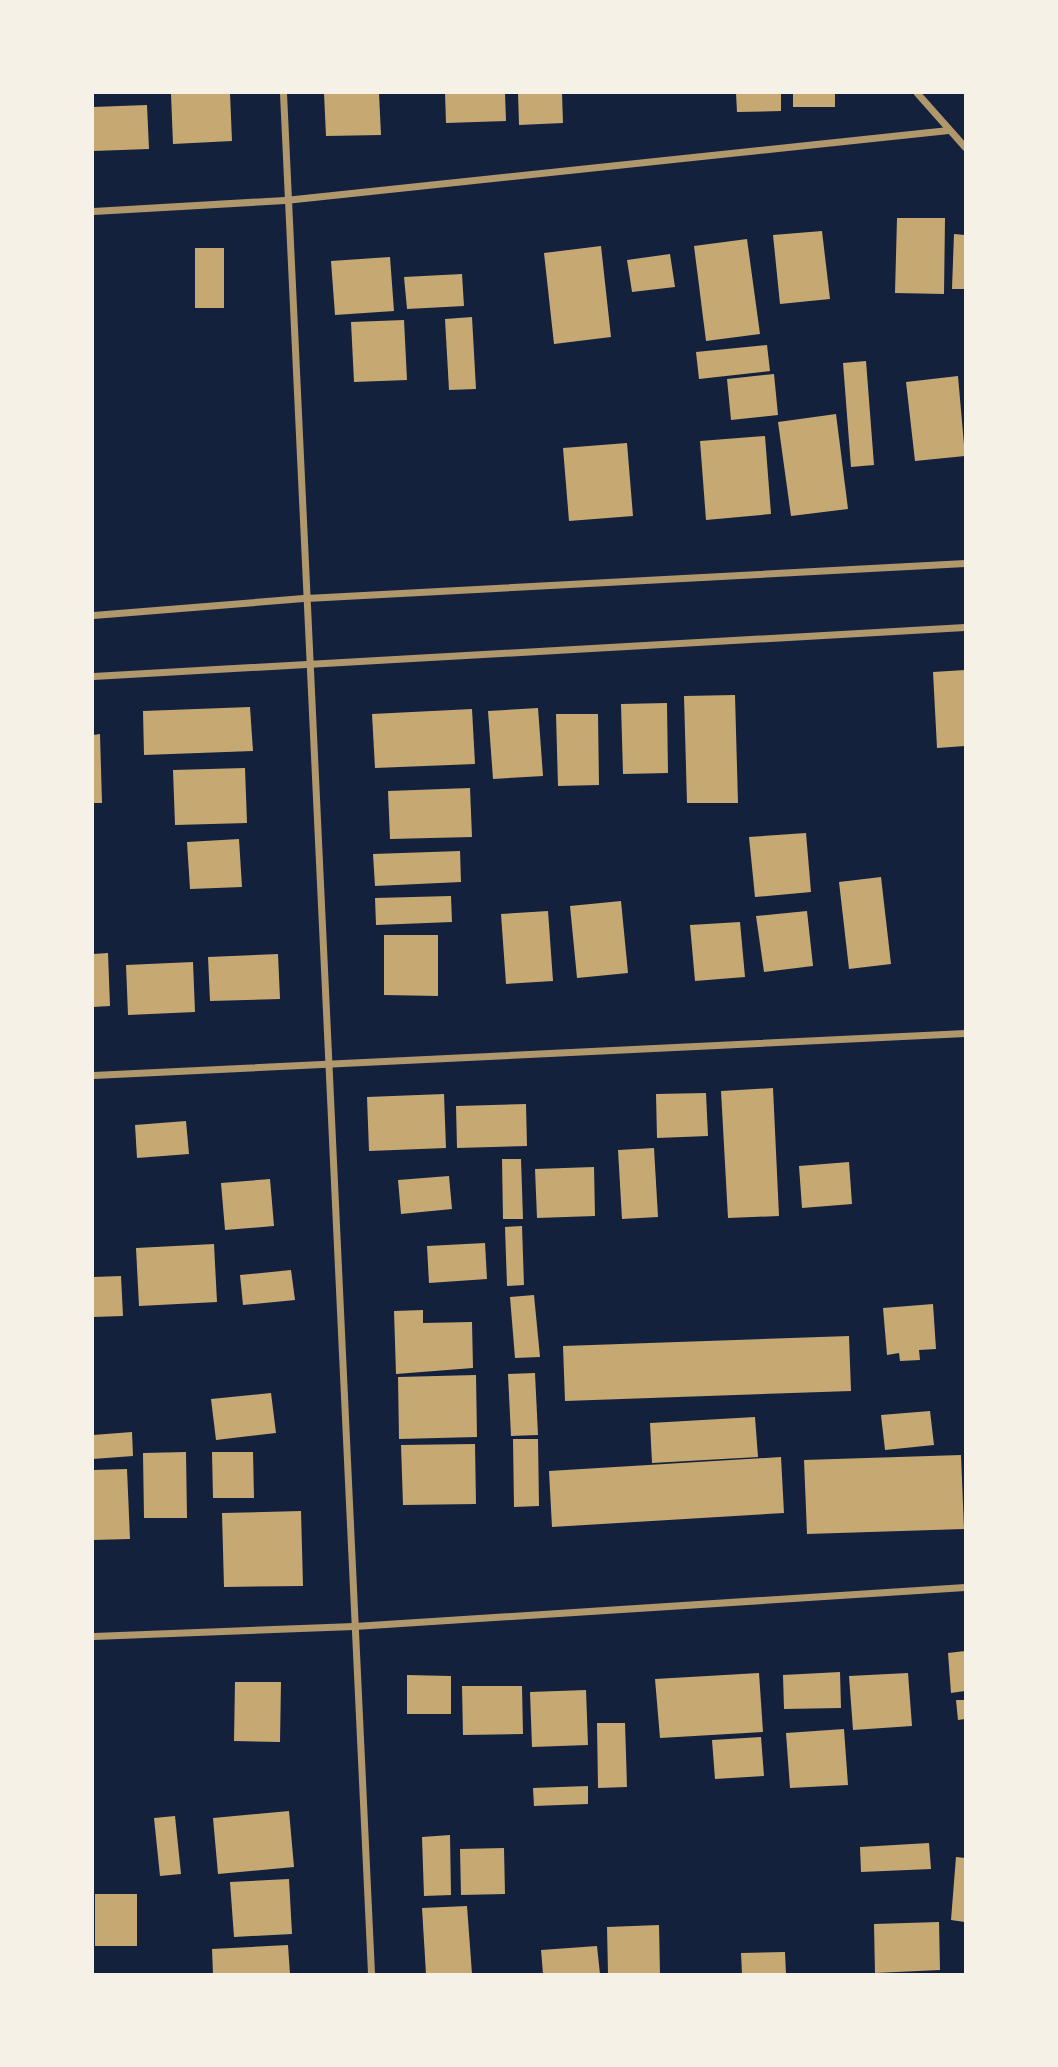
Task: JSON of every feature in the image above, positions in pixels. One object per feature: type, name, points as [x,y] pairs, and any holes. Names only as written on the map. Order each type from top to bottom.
[{"type":"street","points":[[283,93],[285,200],[310,662],[371,1974]]},
{"type":"street","points":[[917,93],[965,148]]},
{"type":"street","points":[[93,211],[285,200],[948,130]]},
{"type":"street","points":[[93,615],[306,598],[965,563]]},
{"type":"street","points":[[93,676],[965,627]]},
{"type":"street","points":[[93,1075],[328,1061],[965,1033]]},
{"type":"street","points":[[93,1636],[354,1626],[965,1587]]},
{"type":"building","points":[[230,93],[232,141],[173,144],[171,94]]},
{"type":"building","points":[[324,93],[379,93],[381,135],[326,136]]},
{"type":"building","points":[[445,93],[505,93],[506,121],[446,123]]},
{"type":"building","points":[[518,93],[562,93],[563,123],[519,125]]},
{"type":"building","points":[[736,93],[781,93],[781,111],[737,112]]},
{"type":"building","points":[[793,93],[835,93],[835,107],[793,107]]},
{"type":"building","points":[[147,105],[149,149],[93,151],[93,107]]},
{"type":"building","points":[[897,218],[945,218],[944,294],[895,293]]},
{"type":"building","points":[[822,231],[830,299],[780,304],[773,235]]},
{"type":"building","points":[[954,234],[965,235],[965,289],[952,289]]},
{"type":"building","points":[[747,239],[760,334],[706,341],[694,246]]},
{"type":"building","points":[[601,246],[611,337],[554,344],[544,253]]},
{"type":"building","points":[[195,248],[224,248],[224,308],[195,308]]},
{"type":"building","points":[[670,254],[675,287],[632,292],[627,260]]},
{"type":"building","points":[[390,257],[394,311],[335,315],[331,261]]},
{"type":"building","points":[[462,274],[464,306],[407,309],[404,277]]},
{"type":"building","points":[[472,317],[476,389],[449,390],[445,319]]},
{"type":"building","points":[[404,320],[407,380],[354,382],[351,322]]},
{"type":"building","points":[[767,345],[770,371],[699,379],[696,352]]},
{"type":"building","points":[[866,361],[874,465],[851,467],[843,363]]},
{"type":"building","points":[[774,374],[778,415],[731,420],[727,379]]},
{"type":"building","points":[[958,376],[965,456],[915,461],[906,382]]},
{"type":"building","points":[[836,414],[848,509],[791,516],[778,422]]},
{"type":"building","points":[[765,436],[771,514],[706,520],[700,441]]},
{"type":"building","points":[[627,443],[633,516],[569,521],[563,448]]},
{"type":"building","points":[[965,670],[965,746],[937,748],[933,672]]},
{"type":"building","points":[[735,695],[738,803],[687,803],[684,696]]},
{"type":"building","points":[[667,703],[668,773],[623,774],[621,704]]},
{"type":"building","points":[[250,707],[253,751],[144,755],[143,711]]},
{"type":"building","points":[[538,708],[543,776],[493,779],[488,711]]},
{"type":"building","points":[[472,709],[475,764],[375,768],[372,714]]},
{"type":"building","points":[[556,714],[598,714],[599,785],[558,786]]},
{"type":"building","points":[[100,734],[102,803],[93,803],[93,735]]},
{"type":"building","points":[[245,768],[247,823],[175,825],[173,770]]},
{"type":"building","points":[[470,788],[472,837],[390,839],[388,791]]},
{"type":"building","points":[[806,833],[811,892],[755,897],[749,837]]},
{"type":"building","points":[[239,839],[242,887],[190,889],[187,842]]},
{"type":"building","points":[[460,851],[461,882],[375,886],[373,854]]},
{"type":"building","points":[[881,877],[891,964],[849,969],[839,882]]},
{"type":"building","points":[[451,896],[452,922],[376,925],[375,898]]},
{"type":"building","points":[[621,901],[628,973],[577,978],[570,906]]},
{"type":"building","points":[[548,911],[553,981],[506,984],[501,914]]},
{"type":"building","points":[[807,911],[813,966],[764,972],[756,916]]},
{"type":"building","points":[[740,922],[745,977],[695,981],[690,925]]},
{"type":"building","points":[[384,935],[438,935],[438,996],[384,995]]},
{"type":"building","points":[[108,953],[110,1006],[93,1007],[93,954]]},
{"type":"building","points":[[278,954],[280,999],[210,1001],[208,957]]},
{"type":"building","points":[[193,962],[195,1012],[128,1015],[126,965]]},
{"type":"building","points":[[773,1088],[779,1216],[728,1218],[721,1091]]},
{"type":"building","points":[[706,1093],[708,1136],[657,1138],[656,1094]]},
{"type":"building","points":[[444,1094],[446,1148],[369,1151],[367,1097]]},
{"type":"building","points":[[526,1104],[527,1146],[457,1148],[456,1106]]},
{"type":"building","points":[[186,1121],[189,1154],[137,1158],[135,1125]]},
{"type":"building","points":[[654,1148],[658,1217],[622,1219],[618,1150]]},
{"type":"building","points":[[502,1159],[521,1159],[523,1219],[503,1219]]},
{"type":"building","points":[[849,1162],[852,1204],[802,1208],[799,1166]]},
{"type":"building","points":[[594,1167],[595,1216],[537,1218],[535,1169]]},
{"type":"building","points":[[449,1176],[452,1209],[401,1214],[398,1180]]},
{"type":"building","points":[[270,1179],[274,1226],[225,1230],[221,1183]]},
{"type":"building","points":[[522,1226],[524,1285],[507,1286],[505,1227]]},
{"type":"building","points":[[485,1243],[487,1279],[429,1283],[427,1246]]},
{"type":"building","points":[[214,1244],[217,1302],[139,1306],[136,1248]]},
{"type":"building","points":[[291,1270],[295,1300],[243,1305],[240,1275]]},
{"type":"building","points":[[121,1276],[123,1316],[93,1317],[93,1277]]},
{"type":"building","points":[[534,1295],[540,1357],[515,1358],[510,1297]]},
{"type":"building","points":[[933,1304],[936,1349],[919,1350],[920,1360],[900,1361],[899,1353],[887,1355],[883,1308]]},
{"type":"building","points":[[423,1310],[423,1323],[472,1322],[473,1368],[396,1374],[394,1311]]},
{"type":"building","points":[[849,1336],[851,1391],[565,1401],[563,1346]]},
{"type":"building","points":[[535,1373],[538,1435],[511,1436],[508,1374]]},
{"type":"building","points":[[476,1375],[477,1437],[399,1439],[398,1377]]},
{"type":"building","points":[[271,1393],[276,1433],[216,1440],[211,1399]]},
{"type":"building","points":[[930,1411],[934,1445],[885,1450],[881,1415]]},
{"type":"building","points":[[755,1417],[758,1457],[652,1463],[650,1423]]},
{"type":"building","points":[[132,1432],[133,1456],[93,1459],[93,1435]]},
{"type":"building","points":[[513,1439],[538,1439],[539,1506],[514,1507]]},
{"type":"building","points":[[475,1444],[476,1504],[403,1505],[401,1445]]},
{"type":"building","points":[[186,1452],[187,1518],[144,1518],[143,1453]]},
{"type":"building","points":[[212,1452],[253,1452],[254,1498],[213,1498]]},
{"type":"building","points":[[961,1455],[964,1529],[807,1534],[804,1460]]},
{"type":"building","points":[[781,1457],[784,1513],[552,1527],[549,1471]]},
{"type":"building","points":[[127,1469],[130,1539],[93,1540],[93,1470]]},
{"type":"building","points":[[301,1511],[303,1586],[224,1587],[222,1513]]},
{"type":"building","points":[[965,1651],[965,1691],[951,1693],[948,1653]]},
{"type":"building","points":[[840,1672],[841,1708],[784,1709],[783,1675]]},
{"type":"building","points":[[759,1673],[763,1732],[660,1738],[655,1679]]},
{"type":"building","points":[[908,1673],[912,1726],[853,1730],[849,1676]]},
{"type":"building","points":[[407,1675],[451,1676],[451,1714],[407,1714]]},
{"type":"building","points":[[235,1682],[281,1682],[280,1742],[234,1741]]},
{"type":"building","points":[[462,1686],[522,1686],[523,1734],[463,1735]]},
{"type":"building","points":[[586,1690],[588,1745],[532,1747],[530,1692]]},
{"type":"building","points":[[956,1700],[965,1700],[965,1719],[958,1720]]},
{"type":"building","points":[[597,1723],[625,1723],[627,1787],[598,1788]]},
{"type":"building","points":[[844,1729],[848,1785],[790,1788],[786,1733]]},
{"type":"building","points":[[761,1737],[764,1776],[715,1779],[712,1740]]},
{"type":"building","points":[[588,1786],[588,1804],[534,1806],[533,1788]]},
{"type":"building","points":[[289,1811],[294,1867],[218,1874],[213,1818]]},
{"type":"building","points":[[175,1816],[181,1874],[160,1876],[154,1818]]},
{"type":"building","points":[[450,1835],[451,1895],[424,1896],[422,1837]]},
{"type":"building","points":[[929,1843],[931,1869],[861,1872],[860,1847]]},
{"type":"building","points":[[504,1848],[505,1894],[461,1895],[460,1849]]},
{"type":"building","points":[[956,1857],[965,1858],[965,1922],[951,1920]]},
{"type":"building","points":[[289,1879],[292,1934],[234,1937],[230,1882]]},
{"type":"building","points":[[95,1894],[137,1894],[137,1946],[95,1946]]},
{"type":"building","points":[[467,1906],[472,1974],[426,1974],[422,1908]]},
{"type":"building","points":[[939,1922],[940,1970],[875,1973],[874,1924]]},
{"type":"building","points":[[659,1925],[660,1974],[608,1974],[607,1927]]},
{"type":"building","points":[[288,1945],[290,1974],[213,1974],[212,1949]]},
{"type":"building","points":[[597,1946],[600,1974],[543,1974],[541,1950]]},
{"type":"building","points":[[785,1952],[786,1974],[742,1974],[741,1953]]}]
